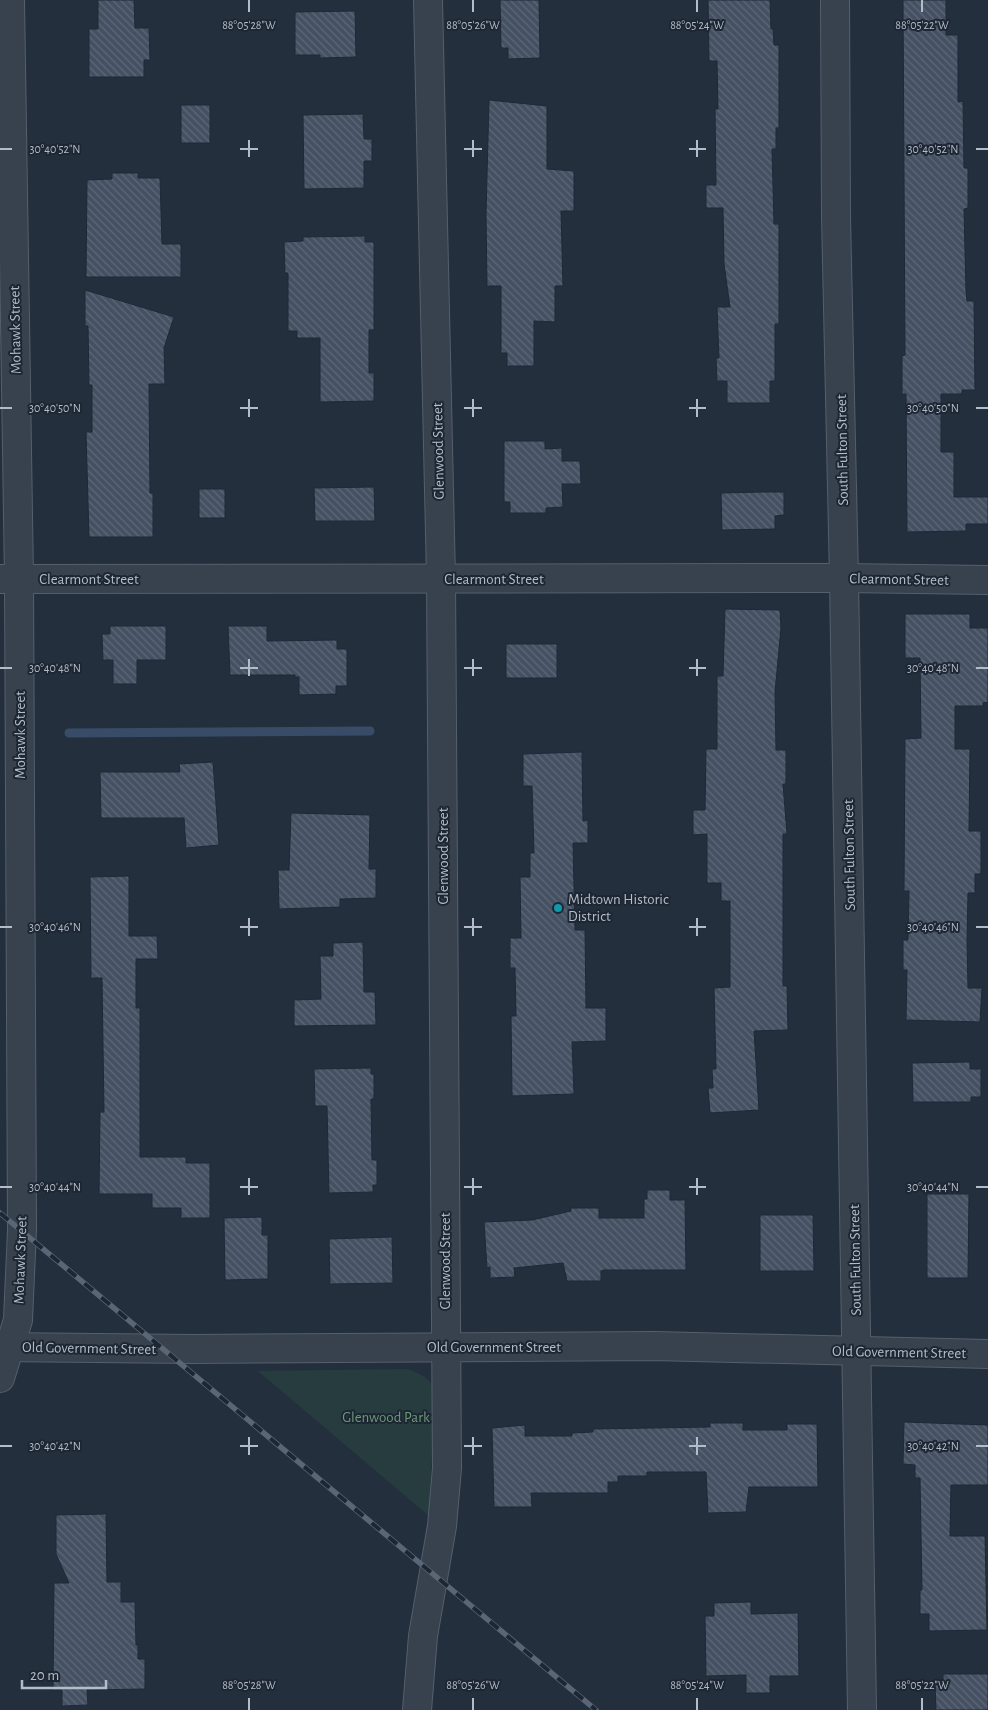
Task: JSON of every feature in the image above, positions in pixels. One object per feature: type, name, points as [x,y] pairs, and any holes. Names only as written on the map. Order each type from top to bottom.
[{"type":"street","name":"Mohawk Street","points":[[0,1378],[4,1347],[18,1320],[22,1230],[10,579],[10,0]]},
{"type":"street","name":"Glenwood Street","points":[[417,1710],[423,1636],[442,1526],[447,1468],[441,579],[428,0]]},
{"type":"street","name":"South Fulton Street","points":[[835,0],[836,217],[844,578],[862,1710]]},
{"type":"street","name":"Clearmont Street","points":[[10,579],[844,578],[988,580]]},
{"type":"street","name":"Old Government Street","points":[[4,1347],[162,1349],[654,1346],[988,1354]]},
{"type":"green space","name":"Glenwood Park","points":[[407,1369],[416,1372],[430,1381],[435,1389],[429,1516],[258,1371]]},
{"type":"building","points":[[98,0],[134,0],[135,28],[149,28],[150,60],[144,60],[144,77],[89,77],[89,29],[98,29]]},
{"type":"building","points":[[500,0],[539,0],[540,58],[508,59],[508,48],[501,48]]},
{"type":"building","points":[[708,0],[770,0],[771,29],[773,29],[774,45],[779,45],[779,128],[776,128],[776,149],[772,149],[774,224],[779,224],[779,324],[775,324],[775,381],[770,381],[770,403],[727,403],[727,381],[717,381],[716,358],[719,358],[717,307],[730,307],[724,264],[723,208],[706,208],[706,185],[716,185],[715,109],[718,109],[717,61],[709,61]]},
{"type":"building","points":[[903,0],[946,0],[946,35],[958,35],[958,102],[963,101],[964,168],[968,168],[968,208],[964,209],[966,291],[967,301],[974,301],[975,390],[962,390],[962,394],[941,394],[941,452],[954,452],[954,497],[988,497],[988,524],[966,524],[966,531],[907,532],[906,394],[902,394],[902,356],[905,355]]},
{"type":"building","points":[[355,11],[356,57],[320,58],[320,55],[295,55],[295,12]]},
{"type":"building","points":[[489,100],[547,106],[547,169],[574,171],[574,211],[561,211],[563,286],[555,286],[555,322],[534,321],[534,366],[507,366],[507,353],[501,353],[501,286],[487,286],[486,214]]},
{"type":"building","points":[[181,105],[210,105],[210,143],[181,143]]},
{"type":"building","points":[[363,114],[364,139],[372,139],[372,161],[364,161],[364,188],[304,189],[303,115]]},
{"type":"building","points":[[112,173],[138,173],[138,178],[160,178],[162,244],[181,244],[181,277],[86,277],[87,180],[112,179]]},
{"type":"building","points":[[365,236],[365,242],[374,242],[374,330],[369,330],[369,373],[374,373],[374,401],[320,402],[320,338],[297,338],[297,331],[288,331],[288,273],[285,273],[284,242],[303,241],[303,237]]},
{"type":"building","points":[[85,290],[174,317],[164,348],[165,384],[149,384],[150,493],[153,493],[153,537],[89,537],[86,432],[92,432],[92,385],[89,385],[88,326],[85,326]]},
{"type":"building","points":[[504,441],[545,441],[545,449],[562,448],[562,461],[580,461],[581,484],[562,484],[563,507],[546,508],[546,513],[510,513],[510,502],[504,502]]},
{"type":"building","points":[[374,487],[375,521],[315,521],[314,488]]},
{"type":"building","points":[[199,489],[225,489],[225,518],[199,518]]},
{"type":"building","points":[[784,492],[784,515],[775,516],[775,529],[722,530],[721,493]]},
{"type":"building","points":[[725,609],[780,610],[781,628],[775,692],[776,750],[786,750],[786,784],[783,784],[787,834],[783,834],[783,986],[787,986],[788,1030],[754,1031],[759,1110],[710,1113],[708,1088],[713,1088],[712,1069],[716,1069],[714,988],[730,987],[730,901],[721,901],[721,883],[707,883],[707,834],[693,835],[693,810],[705,810],[706,749],[717,749],[717,676],[723,676]]},
{"type":"building","points":[[905,614],[970,614],[970,628],[988,628],[988,702],[983,703],[983,706],[955,706],[955,749],[970,749],[969,831],[981,831],[981,874],[975,874],[975,893],[968,893],[967,941],[968,988],[982,988],[980,1022],[906,1020],[907,970],[903,970],[903,940],[908,940],[909,891],[904,891],[905,739],[921,738],[920,658],[905,658]]},
{"type":"building","points":[[110,626],[166,626],[166,660],[137,660],[137,684],[113,684],[113,660],[103,660],[102,634],[110,634]]},
{"type":"building","points":[[228,626],[267,626],[267,641],[337,640],[337,649],[347,649],[347,686],[336,686],[336,694],[299,695],[299,677],[295,677],[295,675],[230,675]]},
{"type":"building","points":[[506,644],[557,644],[557,678],[506,678]]},
{"type":"building","points":[[582,752],[583,821],[588,820],[588,843],[573,843],[575,930],[585,930],[586,1008],[606,1008],[606,1041],[572,1042],[574,1094],[512,1096],[511,1016],[516,1016],[515,968],[510,968],[510,938],[521,938],[520,877],[530,877],[530,853],[534,853],[532,786],[523,786],[523,754]]},
{"type":"building","points":[[213,762],[219,845],[186,848],[184,818],[101,818],[100,772],[180,772],[179,764]]},
{"type":"building","points":[[291,813],[370,815],[369,869],[376,869],[376,898],[340,899],[340,907],[279,909],[278,870],[289,870]]},
{"type":"building","points":[[129,876],[129,936],[157,936],[158,959],[136,959],[136,1008],[140,1008],[140,1157],[186,1157],[186,1163],[210,1163],[210,1218],[181,1218],[181,1208],[152,1208],[152,1194],[99,1194],[100,1112],[104,1112],[102,978],[91,978],[90,877]]},
{"type":"building","points":[[363,942],[364,992],[375,992],[376,1025],[294,1026],[294,1000],[321,999],[320,956],[333,956],[333,943]]},
{"type":"building","points":[[970,1062],[970,1069],[981,1069],[981,1097],[971,1097],[971,1102],[913,1102],[912,1063]]},
{"type":"building","points":[[371,1068],[371,1074],[374,1074],[374,1099],[371,1099],[372,1160],[377,1160],[377,1185],[373,1185],[373,1192],[329,1193],[327,1106],[315,1106],[314,1069]]},
{"type":"building","points":[[647,1190],[670,1190],[670,1200],[685,1200],[686,1270],[604,1270],[601,1271],[601,1281],[567,1281],[563,1263],[514,1268],[515,1277],[490,1278],[490,1267],[487,1268],[484,1222],[532,1220],[571,1211],[571,1208],[599,1208],[599,1218],[644,1218],[644,1199],[647,1199]]},
{"type":"building","points":[[927,1194],[969,1194],[968,1278],[927,1278]]},
{"type":"building","points":[[760,1215],[813,1215],[814,1271],[760,1271]]},
{"type":"building","points":[[262,1217],[262,1235],[268,1235],[268,1279],[225,1280],[224,1218]]},
{"type":"building","points":[[392,1237],[393,1283],[330,1284],[329,1239]]},
{"type":"building","points":[[904,1422],[988,1425],[988,1485],[951,1485],[950,1536],[985,1536],[987,1630],[929,1631],[929,1614],[920,1614],[920,1590],[922,1590],[920,1478],[915,1478],[915,1465],[903,1464]]},
{"type":"building","points":[[710,1423],[743,1423],[743,1430],[787,1430],[787,1424],[817,1424],[818,1487],[749,1487],[746,1512],[708,1513],[706,1472],[647,1472],[647,1476],[618,1476],[618,1482],[608,1482],[608,1493],[531,1493],[532,1507],[494,1507],[492,1428],[525,1425],[525,1436],[572,1436],[572,1433],[593,1432],[593,1429],[710,1427]]},
{"type":"building","points":[[106,1514],[107,1582],[121,1582],[121,1602],[135,1602],[136,1645],[138,1645],[138,1659],[145,1659],[145,1689],[87,1690],[88,1705],[62,1706],[62,1690],[53,1690],[54,1583],[69,1583],[56,1554],[56,1515]]},
{"type":"building","points":[[751,1602],[751,1614],[798,1613],[799,1676],[770,1676],[770,1693],[746,1693],[746,1675],[706,1676],[705,1616],[714,1616],[714,1603]]},
{"type":"building","points":[[943,1674],[988,1674],[988,1710],[936,1710],[935,1684],[943,1684]]},
{"type":"waterway","points":[[69,733],[370,731]]},
{"type":"railway","points":[[0,1213],[596,1710]]},
{"type":"place","name":"Midtown Historic District","points":[[558,908]]}]
